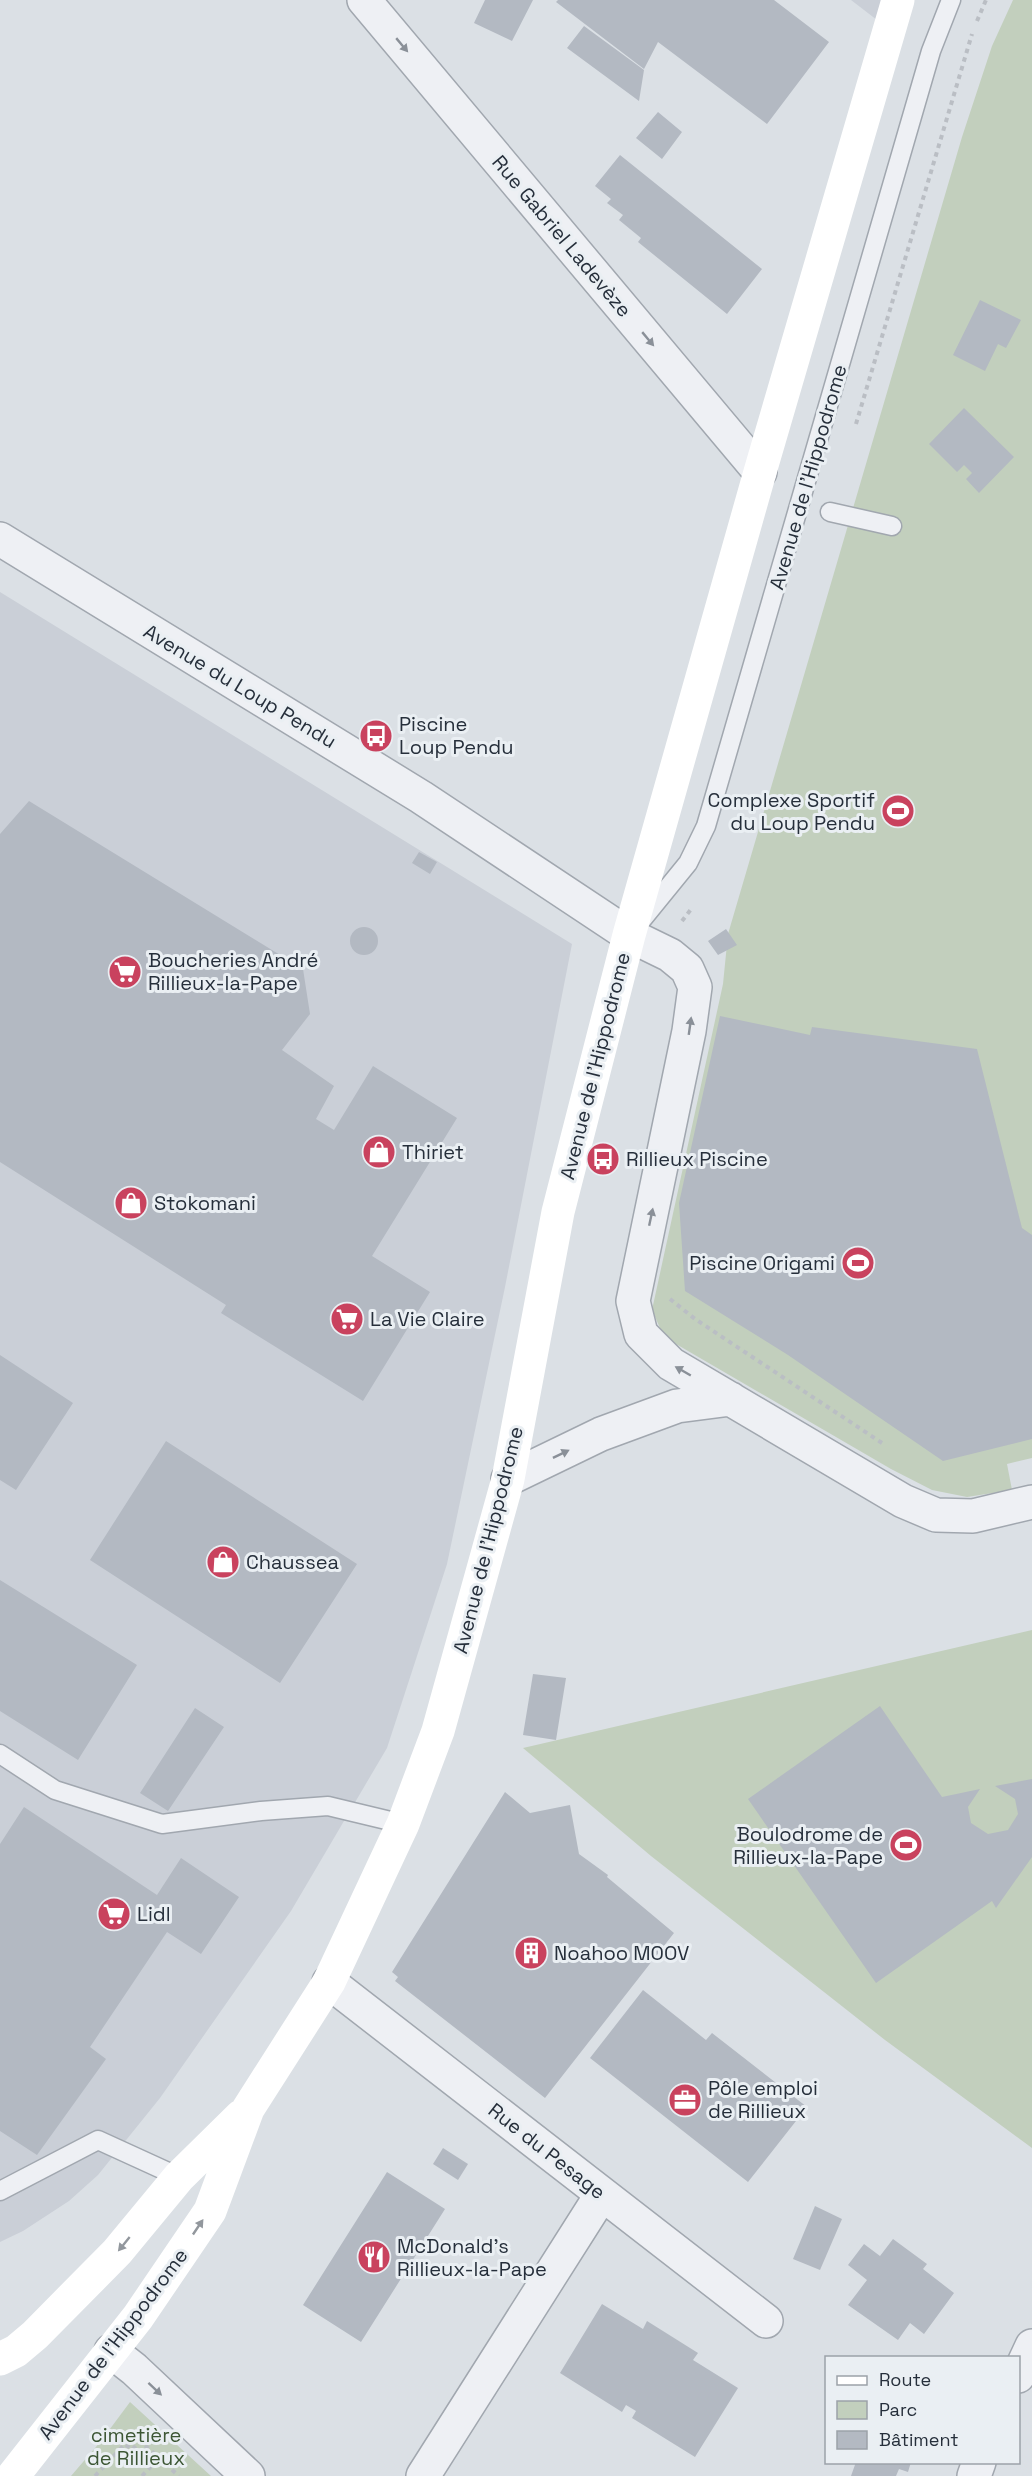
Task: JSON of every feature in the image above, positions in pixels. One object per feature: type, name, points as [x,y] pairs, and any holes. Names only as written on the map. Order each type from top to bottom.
[{"type":"main road","name":"Avenue de l'Hippodrome","points":[[13,2476],[138,2317],[210,2211],[248,2109],[329,1982],[403,1824],[438,1731],[508,1479],[558,1212],[629,935],[760,472],[898,0]]},
{"type":"main road","name":"Avenue de l'Hippodrome","points":[[0,2360],[35,2335],[117,2253],[179,2177],[248,2109]]},
{"type":"street","name":"Rue Gabriel Ladevèze","points":[[364,0],[760,472]]},
{"type":"street","name":"Avenue du Loup Pendu","points":[[0,539],[421,797],[629,935],[660,950],[687,969],[695,987],[689,1031],[633,1301],[640,1334],[671,1364],[903,1501],[936,1515],[973,1516],[1032,1502]]},
{"type":"street","points":[[508,1479],[601,1434],[677,1406],[731,1399]]},
{"type":"street","name":"Rue du Pesage","points":[[329,1982],[766,2321]]},
{"type":"street","points":[[423,2476],[602,2194]]},
{"type":"street","points":[[1020,2372],[1032,2346]]},
{"type":"street","points":[[111,2351],[134,2369],[248,2476]]},
{"type":"lane","name":"Avenue de l'Hippodrome","points":[[629,935],[687,863],[706,826],[931,51],[951,0]]},
{"type":"lane","points":[[830,512],[892,526]]},
{"type":"lane","points":[[0,1754],[54,1790],[162,1824],[261,1811],[328,1806],[403,1824]]},
{"type":"lane","points":[[0,2191],[98,2140],[179,2177]]},
{"type":"path","points":[[639,1274],[695,1319],[884,1444]]},
{"type":"path","points":[[95,2476],[125,2444],[132,2450],[140,2441],[178,2476]]},
{"type":"path","points":[[142,2476],[159,2458]]},
{"type":"shaded area","points":[[851,0],[881,0],[877,20]]},
{"type":"shaded area","points":[[0,592],[572,944],[505,1287],[447,1564],[387,1748],[291,1911],[160,2098],[98,2175],[69,2201],[23,2231],[0,2242]]},
{"type":"green space","name":"Complexe Sportif du Loup Pendu","points":[[1013,0],[1032,0],[1032,1458],[1007,1464],[1012,1490],[967,1497],[932,1490],[891,1469],[664,1337],[652,1310],[723,984],[728,934],[962,137],[992,46]]},
{"type":"green space","points":[[1032,1630],[1032,2148],[885,2040],[651,1856],[523,1748]]},
{"type":"green space","name":"cimetière de Rillieux","points":[[130,2402],[211,2476],[71,2476]]},
{"type":"building","points":[[485,0],[533,0],[512,41],[474,23]]},
{"type":"building","points":[[558,0],[774,0],[829,42],[767,124],[658,42],[644,69],[556,2]]},
{"type":"building","points":[[584,26],[644,70],[639,101],[567,48]]},
{"type":"building","points":[[658,112],[682,132],[662,159],[636,138]]},
{"type":"building","points":[[620,155],[762,269],[727,314],[638,242],[641,238],[619,220],[623,215],[607,203],[611,199],[595,186]]},
{"type":"building","points":[[980,300],[1021,320],[1006,348],[998,344],[985,371],[953,355]]},
{"type":"building","points":[[964,408],[1014,457],[979,493],[966,479],[972,473],[964,465],[957,472],[929,444]]},
{"type":"building","points":[[29,801],[303,969],[310,1014],[282,1050],[334,1086],[316,1119],[334,1130],[373,1066],[457,1118],[372,1256],[430,1292],[363,1401],[221,1313],[226,1305],[0,1162],[0,834]]},
{"type":"building","points":[[419,852],[437,862],[430,874],[412,863]]},
{"type":"building","points":[[364,927],[374,931],[378,941],[374,951],[364,955],[354,951],[350,941],[354,931]]},
{"type":"building","points":[[726,929],[737,945],[718,955],[708,941]]},
{"type":"building","name":"Piscine Origami","points":[[720,1016],[810,1035],[812,1027],[977,1049],[1022,1228],[1032,1235],[1032,1439],[943,1461],[788,1355],[685,1291],[679,1203]]},
{"type":"building","points":[[0,1355],[73,1403],[16,1490],[0,1480]]},
{"type":"building","name":"Chaussea","points":[[166,1441],[357,1564],[280,1683],[90,1560]]},
{"type":"building","points":[[0,1580],[137,1665],[78,1760],[0,1711]]},
{"type":"building","points":[[533,1674],[566,1678],[556,1740],[523,1735]]},
{"type":"building","name":"Boulodrome de Rillieux-la-Pape","points":[[880,1706],[942,1797],[980,1789],[968,1807],[971,1823],[988,1834],[1008,1830],[1018,1814],[1015,1799],[995,1786],[1032,1779],[1032,1857],[996,1908],[992,1901],[876,1983],[748,1799]]},
{"type":"building","points":[[195,1708],[224,1727],[168,1811],[140,1793]]},
{"type":"building","name":"Noahoo MOOV","points":[[505,1792],[530,1813],[570,1805],[579,1854],[608,1875],[607,1877],[674,1933],[545,2098],[395,1981],[398,1977],[392,1972]]},
{"type":"building","name":"Lidl","points":[[24,1807],[157,1895],[181,1858],[239,1897],[201,1954],[167,1932],[90,2047],[106,2059],[37,2155],[0,2131],[0,1844]]},
{"type":"building","points":[[643,1990],[706,2040],[712,2033],[807,2107],[748,2182],[590,2058]]},
{"type":"building","points":[[443,2148],[468,2164],[458,2180],[433,2164]]},
{"type":"building","name":"McDonald's Rillieux-la-Pape","points":[[387,2172],[445,2209],[361,2342],[303,2305]]},
{"type":"building","points":[[815,2206],[842,2219],[820,2270],[793,2259]]},
{"type":"building","points":[[893,2239],[927,2264],[923,2269],[954,2293],[924,2334],[910,2323],[898,2340],[848,2305],[867,2280],[848,2265],[864,2244],[880,2256]]},
{"type":"building","points":[[602,2304],[643,2329],[647,2321],[698,2353],[693,2360],[738,2388],[695,2457],[632,2418],[636,2411],[626,2405],[622,2412],[560,2373]]},
{"type":"building","points":[[855,2464],[910,2464],[908,2472],[899,2469],[896,2476],[851,2476]]},
{"type":"place","name":"Piscine Loup Pendu","points":[[376,736]]},
{"type":"place","name":"Complexe Sportif du Loup Pendu","points":[[898,811]]},
{"type":"place","name":"Boucheries André Rillieux-la-Pape","points":[[125,972]]},
{"type":"place","name":"Thiriet","points":[[379,1152]]},
{"type":"place","name":"Rillieux Piscine","points":[[603,1159]]},
{"type":"place","name":"Stokomani","points":[[131,1203]]},
{"type":"place","name":"Piscine Origami","points":[[858,1263]]},
{"type":"place","name":"La Vie Claire","points":[[347,1319]]},
{"type":"place","name":"Chaussea","points":[[223,1562]]},
{"type":"place","name":"Boulodrome de Rillieux-la-Pape","points":[[906,1845]]},
{"type":"place","name":"Lidl","points":[[114,1914]]},
{"type":"place","name":"Noahoo MOOV","points":[[531,1953]]},
{"type":"place","name":"Pôle emploi de Rillieux","points":[[685,2100]]},
{"type":"place","name":"McDonald's Rillieux-la-Pape","points":[[374,2257]]}]
